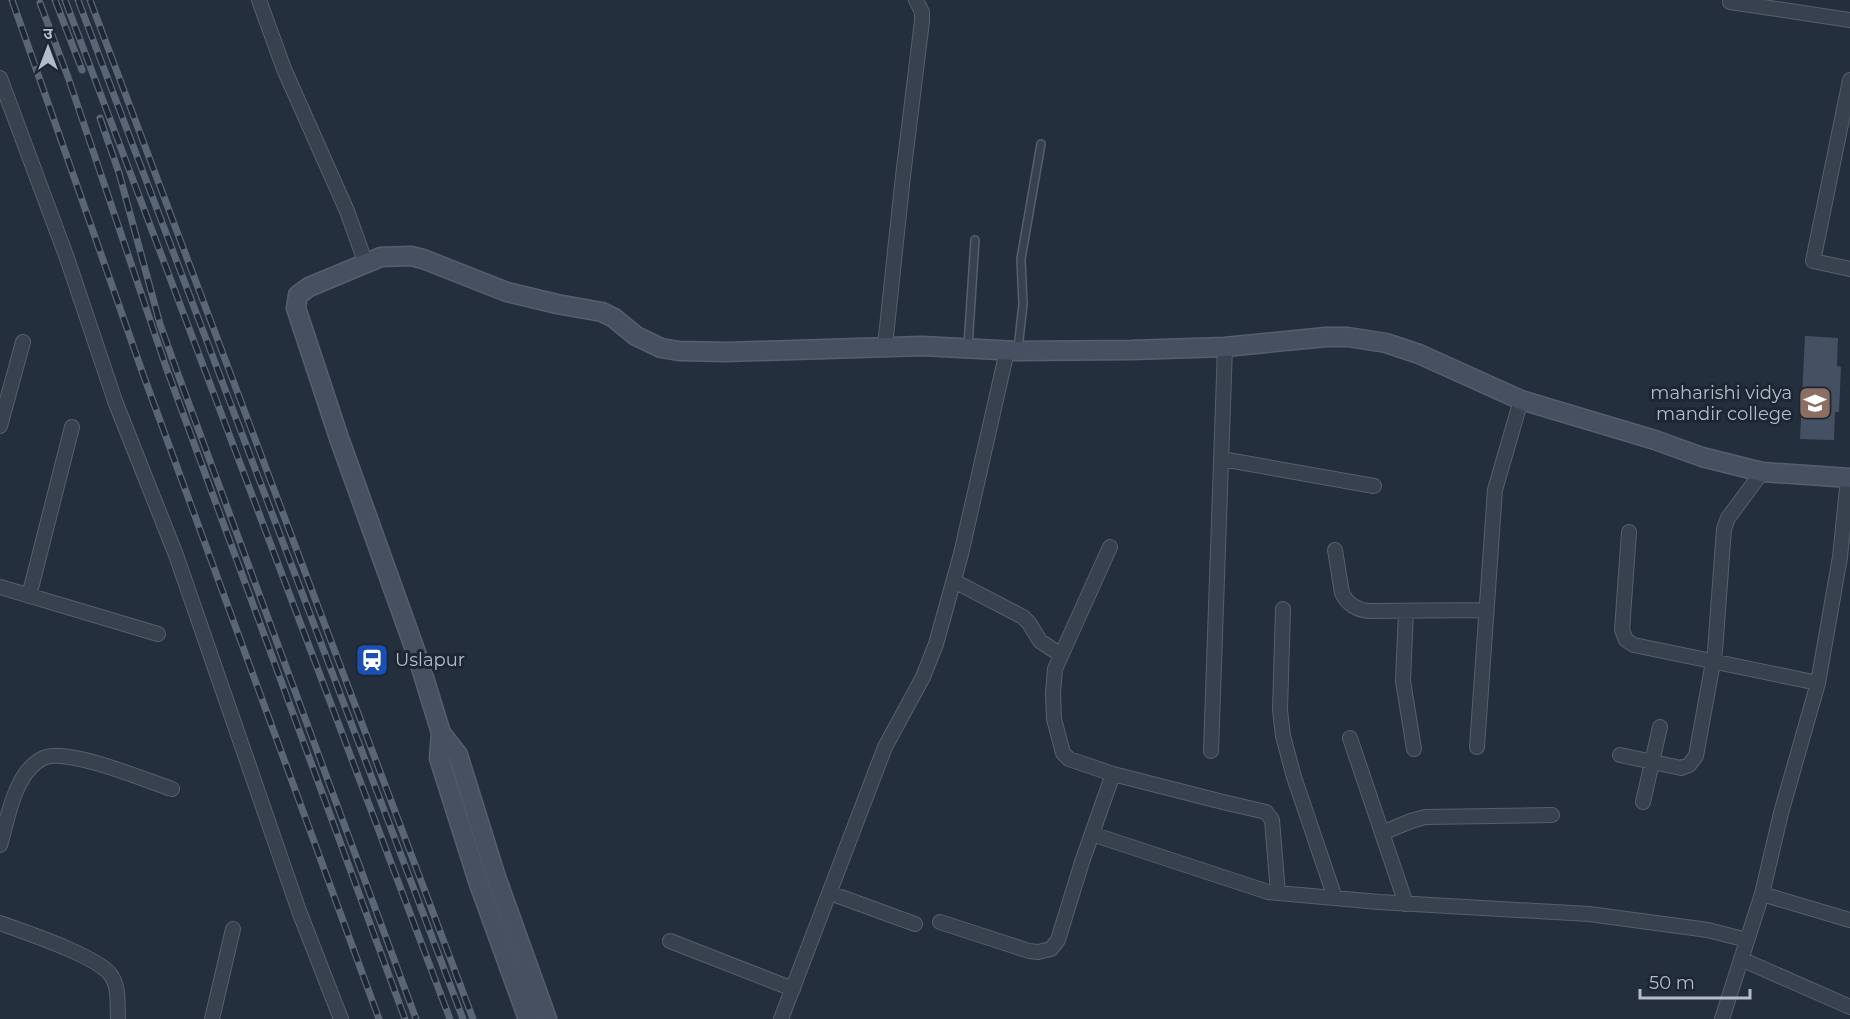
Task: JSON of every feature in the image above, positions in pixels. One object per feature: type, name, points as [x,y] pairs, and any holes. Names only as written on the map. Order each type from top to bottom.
[{"type":"street","points":[[259,0],[284,69],[347,211],[374,260]]},
{"type":"street","points":[[885,346],[922,21],[922,12],[916,0]]},
{"type":"street","points":[[1730,0],[1730,2],[1850,20]]},
{"type":"street","points":[[0,78],[67,258],[115,401],[176,555],[298,911],[341,1019]]},
{"type":"street","points":[[1850,80],[1813,261],[1850,269]]},
{"type":"street","points":[[528,1019],[487,880],[458,755],[441,733],[418,658],[339,438],[296,309],[298,295],[309,286],[374,260],[411,256],[507,292],[602,312],[614,318],[636,336],[661,348],[679,351],[728,352],[885,346],[1012,351],[1131,350],[1225,347],[1348,337],[1386,343],[1419,354],[1521,400],[1655,440],[1702,457],[1762,472],[1849,478],[1837,580],[1818,683],[1784,803],[1762,894],[1722,1019]]},
{"type":"street","points":[[0,426],[23,342]]},
{"type":"street","points":[[1210,752],[1225,347]]},
{"type":"street","points":[[781,1019],[885,747],[922,677],[936,644],[1012,351]]},
{"type":"street","points":[[1477,747],[1495,490],[1521,400]]},
{"type":"street","points":[[29,596],[72,427]]},
{"type":"street","points":[[1222,459],[1374,486]]},
{"type":"street","points":[[1620,755],[1684,767],[1696,756],[1713,661],[1725,523],[1762,472]]},
{"type":"street","points":[[1629,532],[1622,630],[1623,636],[1630,644],[1818,683]]},
{"type":"street","points":[[1110,547],[1055,669],[1054,718],[1061,750],[1069,759],[1113,774],[1269,813],[1272,820],[1278,893]]},
{"type":"street","points":[[1335,550],[1342,593],[1345,599],[1362,611],[1486,610]]},
{"type":"street","points":[[954,581],[1023,617],[1040,641],[1060,655]]},
{"type":"street","points":[[0,587],[158,634]]},
{"type":"street","points":[[1283,609],[1280,710],[1283,736],[1294,777],[1335,898]]},
{"type":"street","points":[[1407,611],[1403,681],[1414,748]]},
{"type":"street","points":[[1643,802],[1659,727]]},
{"type":"street","points":[[1350,738],[1406,904]]},
{"type":"street","points":[[0,845],[20,782],[32,766],[47,757],[58,755],[85,759],[172,789]]},
{"type":"street","points":[[940,922],[1029,951],[1038,952],[1051,949],[1058,940],[1113,774]]},
{"type":"street","points":[[1382,833],[1425,817],[1552,815]]},
{"type":"street","points":[[1092,834],[1256,889],[1278,893],[1406,904],[1589,914],[1708,930],[1747,940]]},
{"type":"street","points":[[487,880],[547,1019]]},
{"type":"street","points":[[830,893],[915,924]]},
{"type":"street","points":[[1762,894],[1850,920]]},
{"type":"street","points":[[0,922],[82,955],[104,968],[115,984],[118,995],[118,1019]]},
{"type":"street","points":[[212,1019],[233,929]]},
{"type":"street","points":[[669,941],[793,989]]},
{"type":"street","points":[[1741,959],[1850,1007]]},
{"type":"lane","points":[[1012,351],[1023,304],[1021,259],[1041,144]]},
{"type":"lane","points":[[968,349],[975,240]]},
{"type":"building","points":[[1805,336],[1838,338],[1837,366],[1841,367],[1839,412],[1835,412],[1834,440],[1800,439]]},
{"type":"railway","points":[[12,0],[143,374],[379,1019]]},
{"type":"railway","points":[[55,0],[82,70]]},
{"type":"railway","points":[[65,0],[450,1019]]},
{"type":"railway","points":[[78,0],[463,1019]]},
{"type":"railway","points":[[90,0],[473,1019]]},
{"type":"railway","points":[[40,3],[68,77],[166,367],[405,1019]]},
{"type":"railway","points":[[100,118],[119,173],[160,324],[416,1019]]},
{"type":"place","name":"maharishi vidya mandir college","points":[[1815,403]]},
{"type":"place","name":"Uslapur","points":[[372,660]]}]
